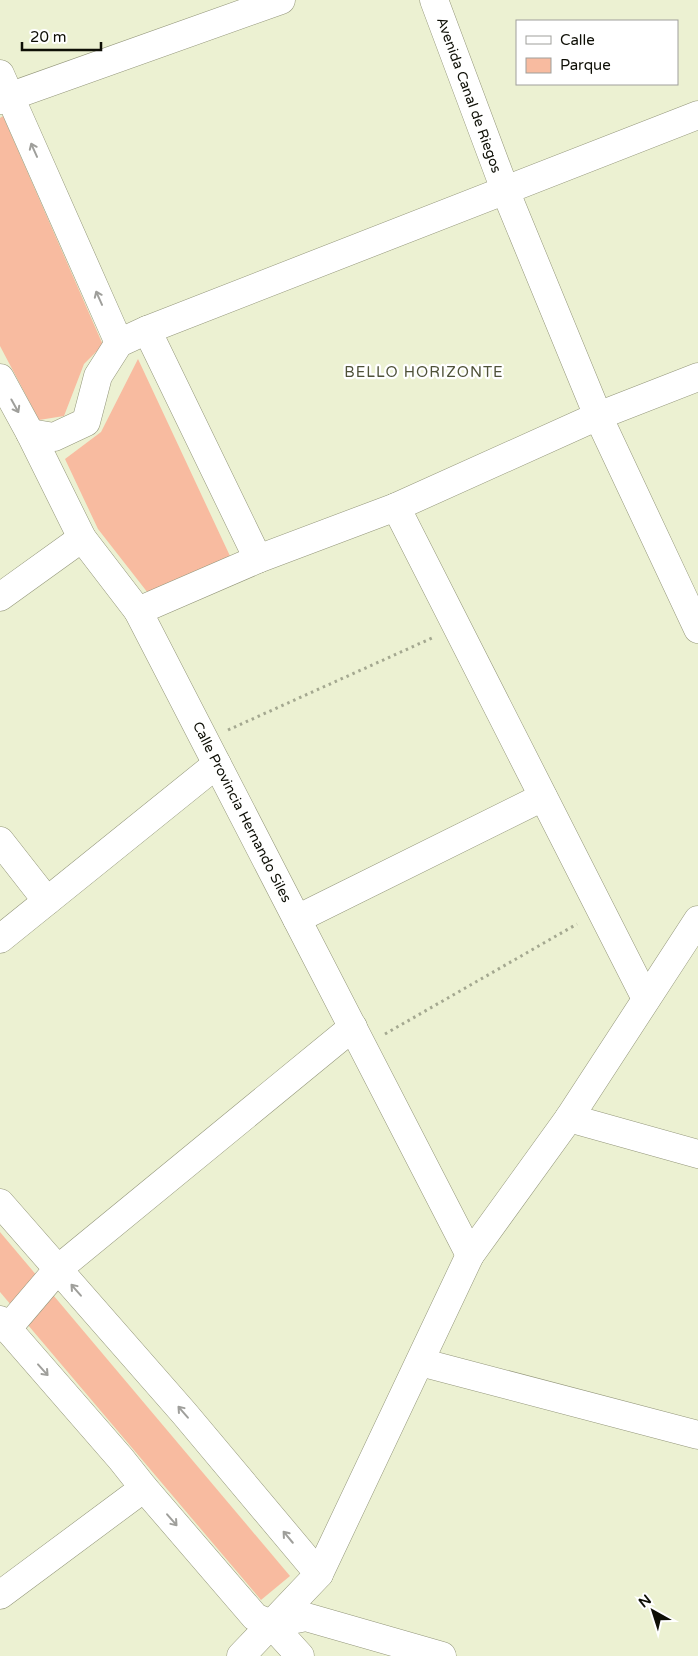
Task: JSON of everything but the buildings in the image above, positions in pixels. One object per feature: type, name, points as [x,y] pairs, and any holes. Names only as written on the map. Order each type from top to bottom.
[{"type":"street","points":[[119,343],[3,90],[281,0]]},
{"type":"street","name":"Avenida Canal de Riegos","points":[[434,0],[505,190],[598,416],[698,629]]},
{"type":"street","points":[[30,433],[54,437],[86,422],[98,376],[119,343],[147,330],[698,115]]},
{"type":"street","points":[[147,330],[258,559]]},
{"type":"street","points":[[138,611],[258,559],[396,507],[598,416],[698,377]]},
{"type":"street","name":"Calle Provincia Hernando Siles","points":[[0,378],[30,433],[82,538],[138,611],[470,1255]]},
{"type":"street","points":[[396,507],[646,999]]},
{"type":"street","points":[[0,597],[82,538]]},
{"type":"street","points":[[0,939],[47,901],[211,752]]},
{"type":"street","points":[[297,919],[543,797]]},
{"type":"street","points":[[0,841],[47,901]]},
{"type":"street","points":[[241,1656],[263,1621],[319,1574],[470,1255],[569,1118],[698,920]]},
{"type":"street","points":[[300,1656],[263,1621],[144,1488],[122,1459],[6,1337],[58,1269],[358,1037]]},
{"type":"street","points":[[569,1118],[698,1154]]},
{"type":"street","points":[[0,1203],[184,1413],[319,1574]]},
{"type":"street","points":[[420,1362],[698,1435]]},
{"type":"street","points":[[0,1595],[144,1488]]},
{"type":"street","points":[[263,1621],[306,1617],[442,1656]]},
{"type":"path","points":[[211,752],[457,627]]},
{"type":"path","points":[[358,1037],[601,910]]},
{"type":"green space","points":[[3,116],[103,345],[84,364],[64,416],[39,420],[0,346],[0,118]]},
{"type":"green space","points":[[138,359],[230,556],[148,593],[98,529],[65,459],[101,432]]},
{"type":"green space","points":[[0,1232],[290,1576],[261,1600],[0,1292]]},
{"type":"district","name":"BELLO HORIZONTE","points":[[424,372]]}]
